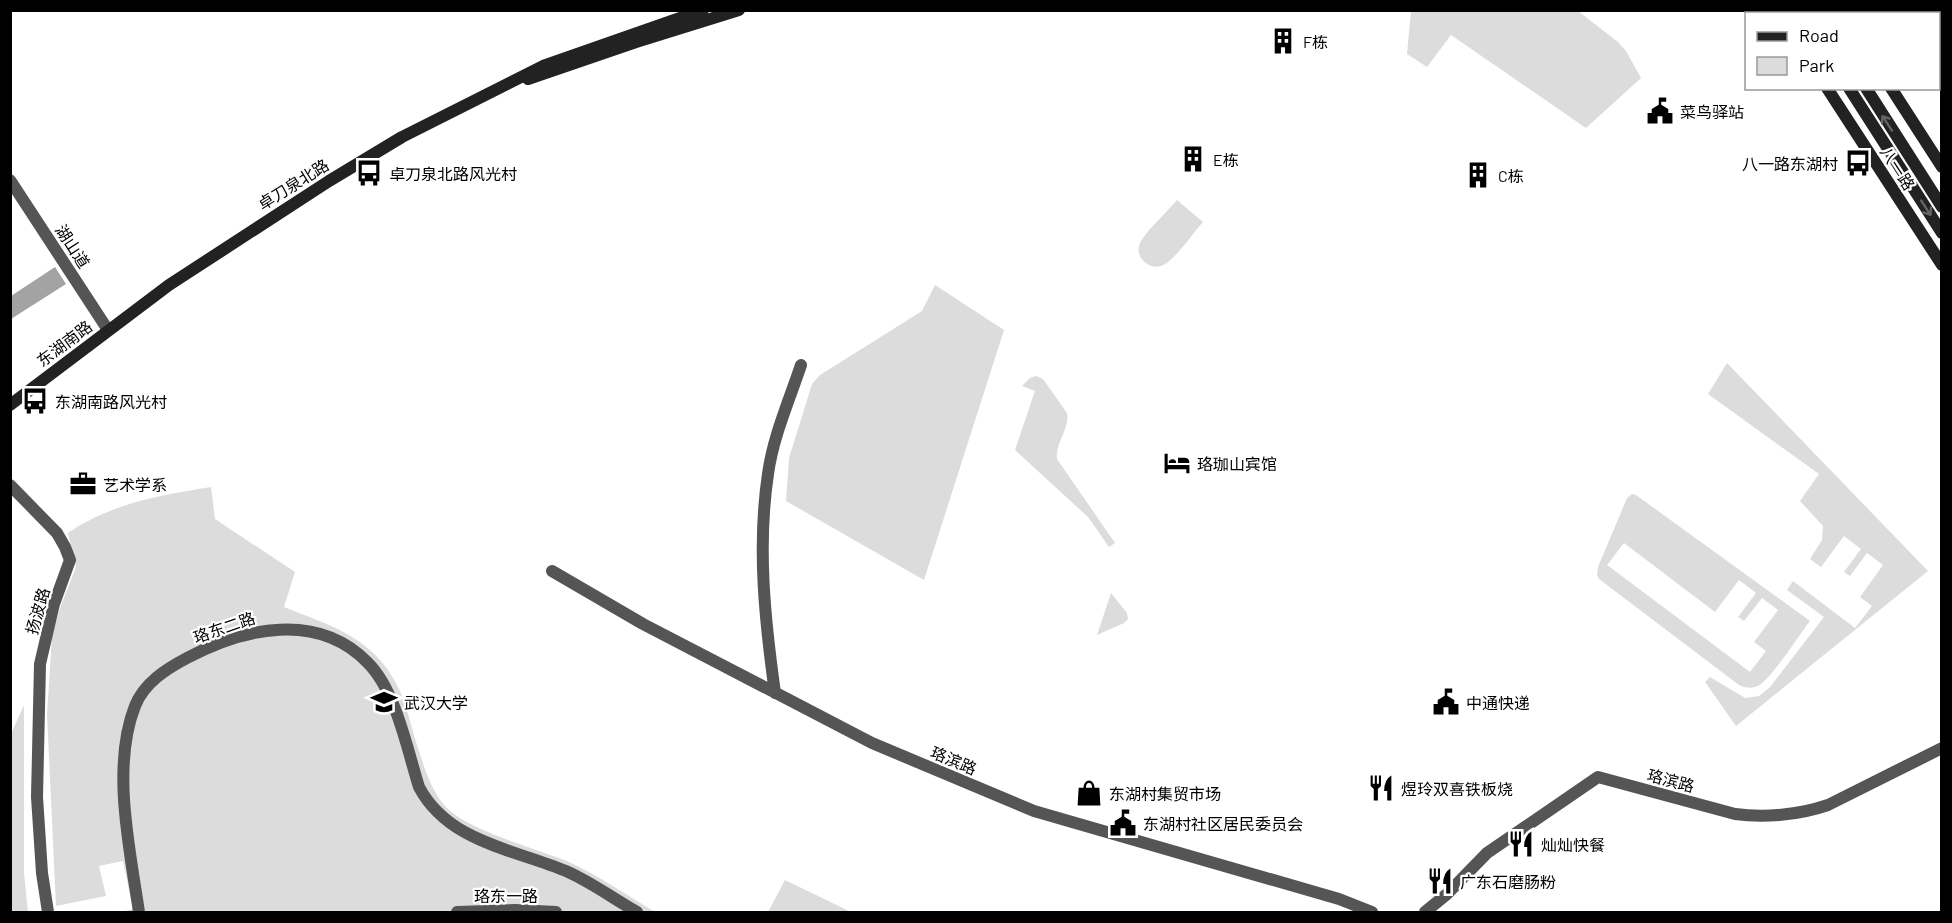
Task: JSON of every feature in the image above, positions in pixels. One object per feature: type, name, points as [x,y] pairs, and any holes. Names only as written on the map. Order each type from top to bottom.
[{"type":"street","name":"卓刀泉北路","points":[[108,330],[168,285],[329,181],[402,137],[543,66],[703,10]]},
{"type":"street","name":"卓刀泉北路","points":[[506,86],[739,10]]},
{"type":"street","name":"八一路","points":[[1828,90],[1941,265]]},
{"type":"street","name":"八一路","points":[[1850,90],[1941,233]]},
{"type":"street","name":"八一路","points":[[1867,90],[1941,207]]},
{"type":"street","points":[[1892,90],[1941,167]]},
{"type":"street","name":"湖山道","points":[[10,180],[108,330]]},
{"type":"street","name":"东湖南路","points":[[10,405],[108,330]]},
{"type":"street","points":[[775,693],[766,630],[763,583],[768,475],[776,438],[801,365]]},
{"type":"street","name":"扬波路","points":[[10,485],[57,533],[70,560],[54,604],[40,664],[37,796],[42,873],[48,912]]},
{"type":"street","name":"珞滨路","points":[[552,571],[643,624],[872,743],[1034,811],[1211,864],[1339,899],[1372,912]]},
{"type":"street","name":"珞东二路","points":[[139,912],[124,809],[126,749],[135,707],[149,685],[179,663],[216,644],[242,635],[272,629],[293,629],[331,639],[355,651],[371,666],[390,696],[419,787],[426,801],[439,816],[477,840],[567,872],[637,912]]},
{"type":"street","name":"珞滨路","points":[[1425,912],[1447,894],[1487,853],[1598,777],[1734,814],[1749,816],[1784,814],[1828,805],[1941,748]]},
{"type":"street","name":"珞东一路","points":[[457,912],[515,910],[556,912]]},
{"type":"green space","points":[[1411,11],[1578,11],[1618,42],[1626,51],[1641,78],[1586,128],[1451,35],[1427,67],[1407,54]]},
{"type":"green space","points":[[1177,200],[1203,222],[1170,260],[1155,267],[1141,259],[1140,243]]},
{"type":"green space","points":[[935,285],[1004,330],[924,580],[786,501],[789,458],[812,384],[820,375],[922,311]]},
{"type":"green space","points":[[1727,363],[1928,571],[1736,726],[1705,682],[1710,677],[1745,698],[1759,696],[1770,687],[1824,617],[1787,590],[1793,581],[1855,628],[1872,606],[1860,597],[1883,565],[1867,553],[1850,576],[1844,572],[1861,549],[1844,536],[1821,567],[1810,559],[1822,540],[1823,526],[1800,501],[1819,474],[1708,394]]},
{"type":"green space","points":[[1036,376],[1043,379],[1067,413],[1057,459],[1115,543],[1109,547],[1088,517],[1015,450],[1035,391],[1022,386],[1030,378]]},
{"type":"green space","points":[[211,487],[215,519],[295,572],[284,607],[335,628],[365,646],[378,657],[399,689],[428,777],[445,806],[469,823],[486,831],[580,867],[655,912],[122,912],[133,909],[123,861],[99,866],[106,896],[56,906],[47,715],[52,636],[76,567],[68,533],[119,507],[155,497]]},
{"type":"green space","points":[[1632,494],[1636,495],[1810,621],[1778,665],[1758,686],[1748,688],[1739,685],[1599,579],[1598,567],[1627,498]],"holes":[[[1624,543],[1715,612],[1739,580],[1756,593],[1738,617],[1744,621],[1762,598],[1778,610],[1754,642],[1766,651],[1750,672],[1607,565]]]},
{"type":"green space","points":[[1111,593],[1127,613],[1128,619],[1097,635]]},
{"type":"green space","points":[[24,705],[24,873],[28,912],[11,912],[11,734]]},
{"type":"green space","points":[[785,880],[851,912],[768,912]]},
{"type":"shaded area","points":[[55,267],[66,284],[11,319],[11,296]]},
{"type":"place","name":"F栋","points":[[1283,41]]},
{"type":"place","name":"菜鸟驿站","points":[[1660,111]]},
{"type":"place","name":"E栋","points":[[1193,159]]},
{"type":"place","name":"八一路东湖村","points":[[1858,163]]},
{"type":"place","name":"卓刀泉北路风光村","points":[[369,173]]},
{"type":"place","name":"C栋","points":[[1478,175]]},
{"type":"place","name":"东湖南路风光村","points":[[35,401]]},
{"type":"place","name":"珞珈山宾馆","points":[[1177,463]]},
{"type":"place","name":"艺术学系","points":[[83,484]]},
{"type":"place","name":"武汉大学","points":[[384,702]]},
{"type":"place","name":"中通快递","points":[[1446,702]]},
{"type":"place","name":"煜玲双喜铁板烧","points":[[1381,788]]},
{"type":"place","name":"东湖村集贸市场","points":[[1089,793]]},
{"type":"place","name":"东湖村社区居民委员会","points":[[1123,823]]},
{"type":"place","name":"灿灿快餐","points":[[1521,844]]},
{"type":"place","name":"广东石磨肠粉","points":[[1440,881]]}]
